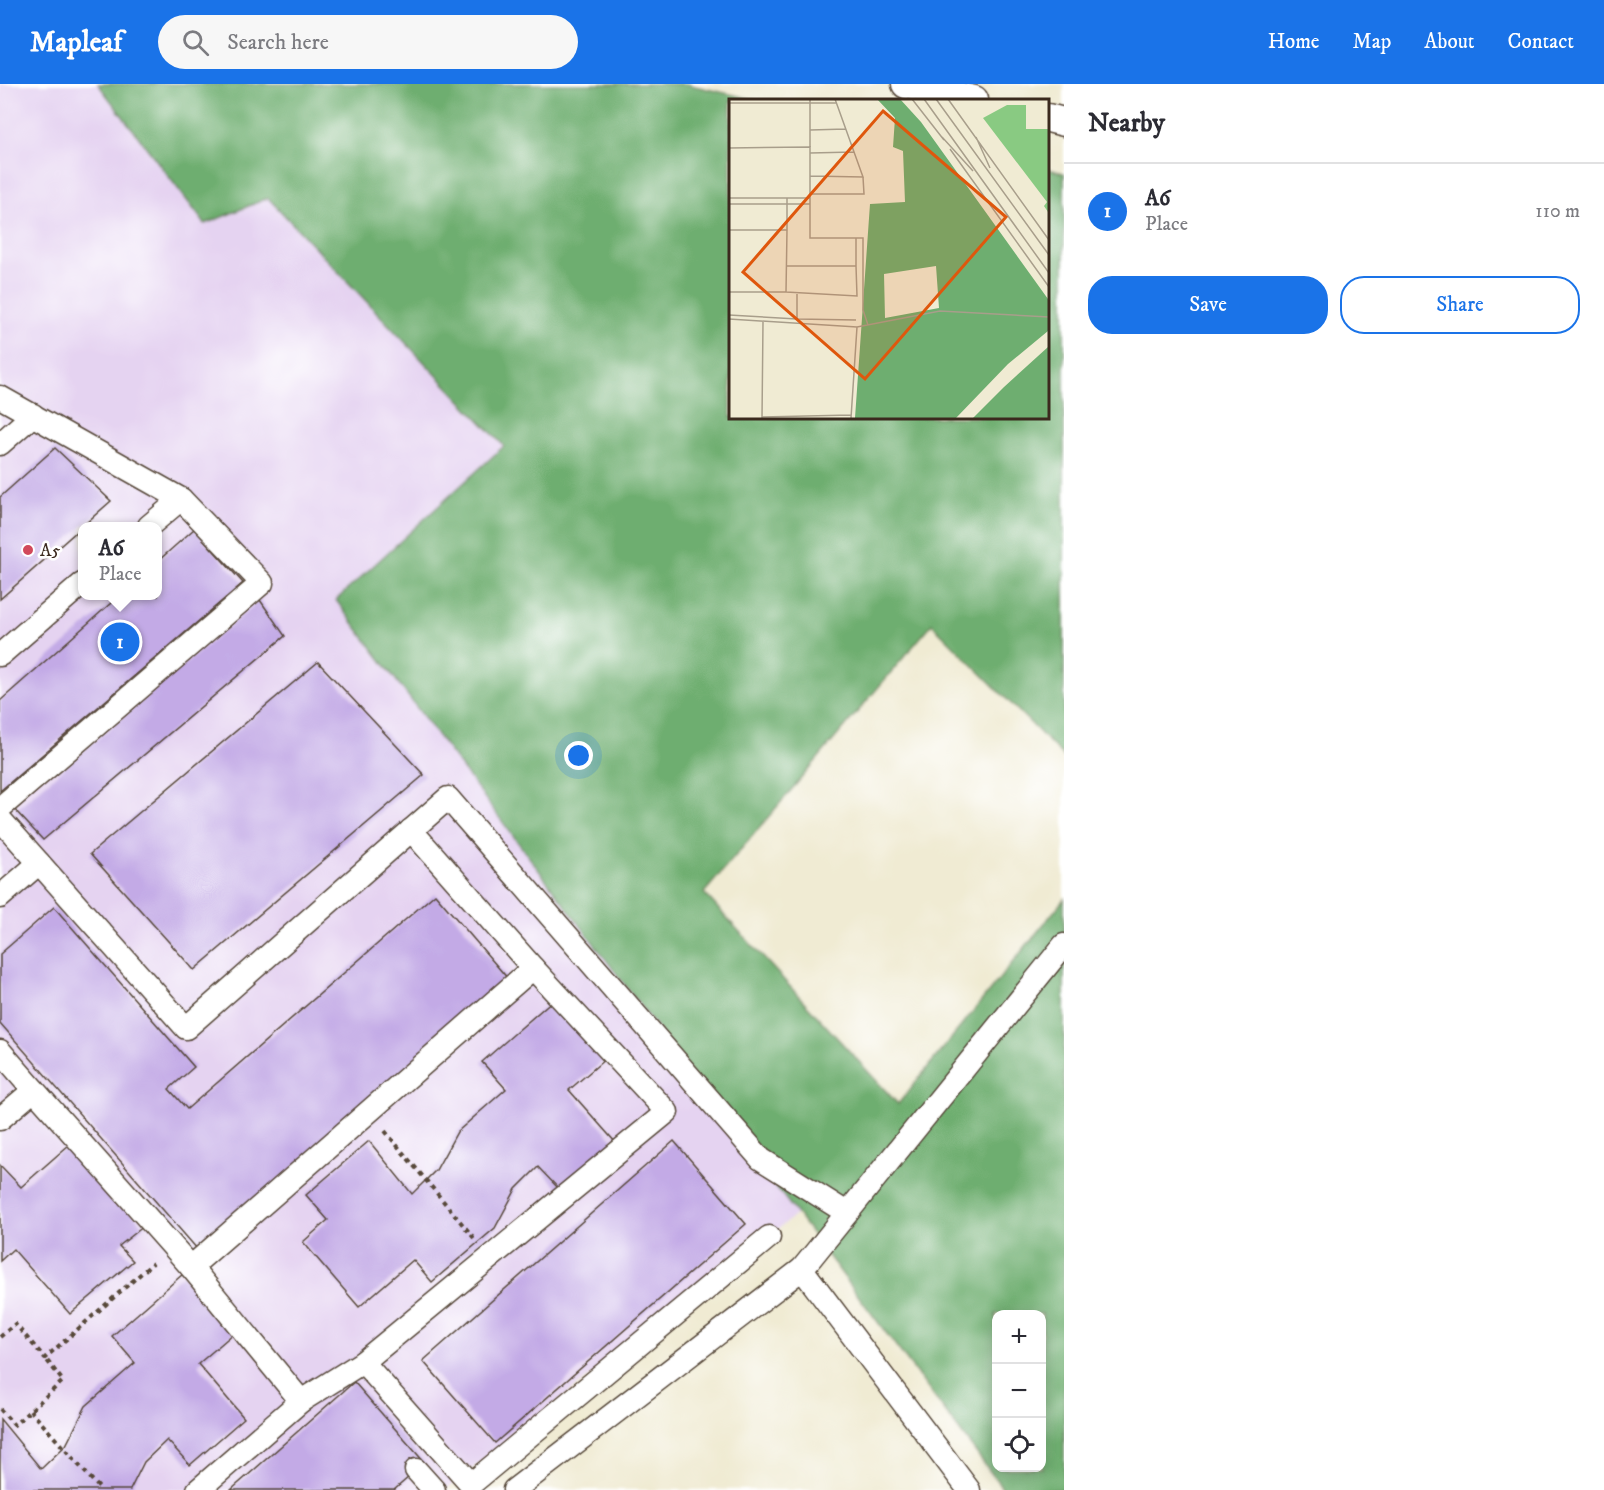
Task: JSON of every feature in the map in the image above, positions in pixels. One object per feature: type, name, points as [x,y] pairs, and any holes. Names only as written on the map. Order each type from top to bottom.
[{"type":"street","points":[[906,84],[970,99]]},
{"type":"street","points":[[1049,118],[1064,122]]},
{"type":"street","points":[[0,397],[181,499],[262,583],[0,808]]},
{"type":"street","points":[[0,444],[33,415]]},
{"type":"street","points":[[154,522],[181,499]]},
{"type":"street","points":[[0,655],[78,587]]},
{"type":"street","points":[[4,833],[39,863],[186,1028],[448,798],[761,1159],[847,1214]]},
{"type":"street","points":[[198,1490],[301,1401],[363,1362],[667,1112],[533,968],[411,830]]},
{"type":"street","points":[[0,897],[39,863]]},
{"type":"street","points":[[514,1490],[802,1269],[1064,945]]},
{"type":"street","points":[[191,1267],[533,968]]},
{"type":"street","points":[[0,1051],[191,1267],[301,1401]]},
{"type":"street","points":[[0,1119],[34,1090]]},
{"type":"street","points":[[363,1362],[467,1487],[769,1237]]},
{"type":"street","points":[[802,1269],[969,1490]]},
{"type":"street","points":[[416,1470],[434,1490]]},
{"type":"path","points":[[369,1111],[490,1258]]},
{"type":"path","points":[[45,1358],[172,1246]]},
{"type":"path","points":[[0,1410],[14,1425],[63,1381],[15,1324],[1,1334]]},
{"type":"path","points":[[30,1410],[101,1490]]},
{"type":"shaded area","points":[[0,84],[98,84],[205,224],[268,198],[504,447],[336,600],[797,1214],[445,1490],[0,1490]]},
{"type":"green space","points":[[98,84],[686,84],[752,99],[729,99],[729,418],[1049,418],[1049,169],[1064,173],[1064,757],[932,624],[704,893],[898,1104],[1064,899],[1064,1490],[1004,1490],[336,600],[504,446],[268,198],[205,224]]},
{"type":"building","name":"A5","points":[[55,448],[111,501],[87,522],[78,522],[78,530],[0,599],[0,497]]},
{"type":"building","points":[[194,529],[243,583],[0,791],[0,701],[114,600],[162,600],[162,557]]},
{"type":"building","points":[[260,600],[285,636],[43,840],[15,810]]},
{"type":"building","points":[[318,662],[424,775],[194,970],[90,854]]},
{"type":"building","points":[[435,894],[509,980],[198,1250],[0,1023],[0,954],[54,907],[194,1067],[169,1089],[187,1109]]},
{"type":"building","points":[[554,999],[605,1059],[569,1090],[616,1143],[561,1191],[538,1167],[516,1189],[495,1228],[432,1282],[413,1260],[359,1307],[303,1242],[328,1220],[306,1195],[369,1141],[412,1194],[436,1170],[457,1132],[506,1089],[482,1062]]},
{"type":"building","points":[[674,1141],[746,1224],[495,1443],[423,1361]]},
{"type":"building","points":[[70,1144],[144,1226],[119,1246],[133,1261],[70,1314],[13,1249],[0,1261],[0,1165],[21,1187]]},
{"type":"building","points":[[183,1274],[234,1333],[198,1364],[244,1418],[190,1465],[167,1440],[144,1462],[130,1490],[0,1490],[0,1419],[41,1469],[66,1445],[86,1406],[135,1363],[112,1336]]},
{"type":"building","points":[[354,1382],[425,1463],[394,1490],[231,1490]]},
{"type":"place","name":"A5","points":[[28,550]]},
{"type":"place","name":"A6","points":[[120,642]]}]
